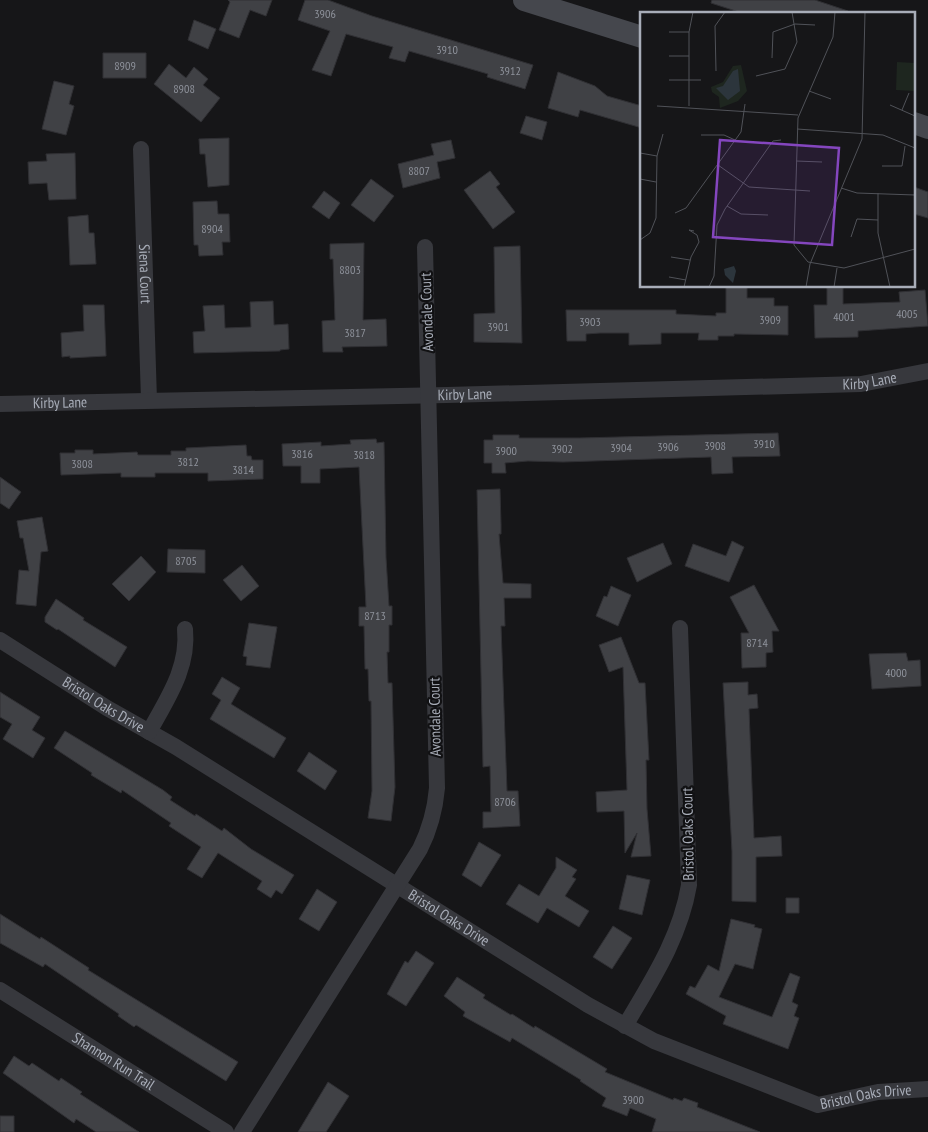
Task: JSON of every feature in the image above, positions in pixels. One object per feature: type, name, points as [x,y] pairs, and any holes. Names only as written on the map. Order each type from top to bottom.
[{"type":"street","points":[[524,0],[640,36]]},
{"type":"street","points":[[916,124],[928,128]]},
{"type":"street","name":"Siena Court","points":[[141,149],[149,400]]},
{"type":"street","name":"Avondale Court","points":[[242,1132],[397,887],[428,833],[435,807],[437,788],[425,247]]},
{"type":"street","name":"Kirby Lane","points":[[0,404],[860,384],[928,371]]},
{"type":"street","name":"Bristol Oaks Court","points":[[625,1026],[674,939],[681,921],[689,885],[680,628]]},
{"type":"street","points":[[149,732],[181,670],[185,651],[185,629]]},
{"type":"street","name":"Bristol Oaks Drive","points":[[0,640],[397,887],[654,1042],[818,1105],[878,1092],[928,1089]]},
{"type":"street","name":"Shannon Run Trail","points":[[0,990],[226,1132]]},
{"type":"building","points":[[228,0],[272,0],[266,16],[250,10],[239,38],[219,30],[230,2]]},
{"type":"building","points":[[305,0],[328,0],[372,16],[533,65],[525,89],[487,77],[488,74],[409,51],[405,62],[389,58],[393,47],[346,34],[331,76],[312,70],[330,31],[298,20]]},
{"type":"building","points":[[712,0],[815,0],[848,12],[739,12],[711,3]]},
{"type":"building","points":[[194,20],[216,29],[208,49],[188,40]]},
{"type":"building","points":[[103,53],[146,53],[146,78],[103,78]]},
{"type":"building","points":[[169,64],[186,78],[194,67],[208,79],[203,85],[220,98],[201,122],[154,84]]},
{"type":"building","points":[[558,72],[595,86],[607,96],[640,105],[640,127],[580,110],[578,117],[548,108]]},
{"type":"building","points":[[54,81],[74,86],[69,104],[74,106],[66,135],[42,129]]},
{"type":"building","points":[[526,116],[547,122],[542,140],[520,133]]},
{"type":"building","points":[[229,138],[229,185],[208,187],[205,154],[200,154],[199,139]]},
{"type":"building","points":[[451,140],[455,158],[437,162],[440,178],[403,188],[398,164],[434,155],[431,144]]},
{"type":"building","points":[[75,153],[76,199],[49,200],[47,183],[29,184],[28,162],[47,161],[46,154]]},
{"type":"building","points":[[490,171],[500,184],[496,187],[515,212],[493,229],[464,190]]},
{"type":"building","points":[[371,179],[394,196],[374,222],[351,205]]},
{"type":"building","points":[[916,188],[928,192],[928,218],[916,215]]},
{"type":"building","points":[[324,191],[340,203],[329,219],[312,207]]},
{"type":"building","points":[[217,201],[218,214],[229,214],[230,242],[222,242],[223,255],[199,256],[198,245],[194,245],[193,202]]},
{"type":"building","points":[[88,215],[89,233],[94,233],[96,264],[70,265],[68,217]]},
{"type":"building","points":[[364,243],[363,320],[386,319],[387,346],[342,347],[343,352],[323,352],[322,321],[335,320],[333,259],[330,259],[330,244]]},
{"type":"building","points":[[520,246],[522,343],[474,342],[474,314],[495,313],[494,247]]},
{"type":"building","points":[[726,288],[747,288],[747,298],[774,298],[774,306],[788,306],[788,335],[734,334],[734,336],[718,336],[718,340],[698,340],[699,333],[661,333],[661,344],[629,345],[629,333],[600,333],[586,334],[586,341],[567,341],[566,310],[676,310],[676,314],[716,316],[716,313],[726,313]]},
{"type":"building","points":[[827,288],[843,288],[843,304],[900,302],[899,292],[925,290],[928,326],[858,331],[858,337],[815,338],[814,305],[827,305]]},
{"type":"building","points":[[273,301],[274,325],[288,324],[289,349],[280,351],[194,353],[193,332],[205,331],[203,306],[224,305],[225,328],[251,327],[250,302]]},
{"type":"building","points":[[83,305],[104,305],[106,356],[62,357],[61,333],[84,331]]},
{"type":"building","points":[[778,433],[780,456],[732,457],[733,473],[712,474],[711,457],[563,462],[528,461],[505,463],[506,473],[492,473],[492,463],[484,463],[484,440],[493,440],[493,435],[519,435],[519,438],[579,438]]},
{"type":"building","points":[[376,439],[377,443],[384,442],[386,558],[389,606],[392,606],[392,625],[389,625],[389,652],[387,652],[388,683],[392,683],[395,787],[391,821],[368,818],[372,791],[371,701],[369,701],[368,669],[365,669],[364,626],[359,626],[359,607],[366,607],[359,467],[320,469],[320,483],[301,483],[301,466],[283,466],[282,444],[321,442],[321,446],[351,444],[350,440]]},
{"type":"building","points":[[246,445],[247,456],[251,456],[252,460],[263,460],[263,479],[208,481],[208,473],[155,473],[155,477],[121,477],[121,473],[61,475],[60,453],[75,453],[75,450],[93,450],[93,454],[137,452],[138,455],[171,455],[171,451],[186,451],[186,448]]},
{"type":"building","points":[[0,477],[21,492],[9,509],[0,503]]},
{"type":"building","points":[[500,489],[501,534],[499,534],[503,583],[531,584],[531,598],[504,598],[505,626],[501,626],[507,791],[518,791],[520,826],[483,828],[483,812],[491,812],[490,766],[483,767],[477,490]]},
{"type":"building","points":[[42,517],[48,551],[41,552],[36,606],[16,604],[19,570],[29,571],[23,538],[20,538],[17,521]]},
{"type":"building","points":[[732,541],[744,547],[729,582],[685,566],[693,544],[726,556]]},
{"type":"building","points":[[663,543],[672,564],[637,582],[627,558]]},
{"type":"building","points":[[168,549],[205,550],[205,573],[167,572]]},
{"type":"building","points":[[141,556],[156,572],[129,601],[112,584]]},
{"type":"building","points":[[242,565],[259,586],[241,601],[223,580]]},
{"type":"building","points":[[754,585],[779,631],[772,631],[773,652],[766,653],[766,667],[742,668],[741,633],[749,633],[730,597]]},
{"type":"building","points":[[611,586],[631,595],[618,626],[596,616],[604,596],[607,597]]},
{"type":"building","points":[[56,599],[84,618],[83,620],[127,647],[115,667],[45,622],[45,617]]},
{"type":"building","points":[[249,623],[277,627],[270,668],[246,665],[247,657],[243,656]]},
{"type":"building","points":[[621,637],[639,683],[645,683],[649,760],[646,760],[647,809],[651,856],[631,857],[637,833],[625,853],[624,811],[597,812],[596,792],[627,790],[623,667],[609,672],[599,645]]},
{"type":"building","points":[[906,653],[908,661],[920,660],[921,686],[872,689],[869,654]]},
{"type":"building","points":[[222,677],[240,688],[231,704],[286,738],[274,758],[210,719],[221,700],[212,694]]},
{"type":"building","points":[[748,682],[748,695],[757,694],[758,708],[749,709],[754,838],[781,836],[782,856],[756,857],[756,902],[732,901],[732,852],[723,683]]},
{"type":"building","points":[[0,692],[40,717],[32,730],[45,738],[33,758],[3,739],[12,724],[0,717]]},
{"type":"building","points":[[65,731],[163,790],[172,797],[170,800],[195,816],[196,814],[222,831],[224,828],[251,849],[294,875],[282,894],[276,890],[271,898],[257,889],[262,881],[218,853],[202,878],[187,869],[201,847],[169,826],[171,823],[122,790],[121,793],[91,775],[92,773],[54,748]]},
{"type":"building","points":[[309,752],[337,771],[325,790],[297,771]]},
{"type":"building","points":[[479,842],[501,855],[481,887],[462,875]]},
{"type":"building","points":[[556,857],[577,870],[572,877],[576,879],[565,896],[589,911],[579,927],[547,908],[538,923],[506,904],[519,884],[539,896],[556,868]]},
{"type":"building","points":[[627,875],[650,880],[642,915],[619,909]]},
{"type":"building","points":[[317,889],[337,902],[319,931],[299,919]]},
{"type":"building","points":[[786,898],[799,898],[799,913],[786,913]]},
{"type":"building","points":[[0,914],[40,939],[41,937],[89,968],[88,970],[238,1062],[226,1081],[136,1025],[134,1027],[118,1016],[119,1014],[45,964],[43,967],[0,943]]},
{"type":"building","points":[[731,919],[755,925],[754,927],[762,929],[753,969],[735,964],[719,997],[772,1017],[790,973],[800,977],[792,1002],[798,1005],[794,1016],[799,1018],[788,1049],[723,1024],[726,1016],[686,994],[690,986],[695,988],[708,965],[719,971]]},
{"type":"building","points":[[613,926],[632,938],[612,969],[593,957]]},
{"type":"building","points":[[416,951],[434,963],[406,1006],[387,994],[405,961],[408,963]]},
{"type":"building","points":[[457,977],[485,995],[483,998],[534,1028],[535,1026],[607,1069],[605,1072],[673,1100],[674,1098],[682,1101],[684,1098],[698,1103],[697,1107],[760,1132],[652,1132],[656,1119],[630,1108],[627,1116],[602,1106],[606,1098],[581,1080],[512,1038],[510,1042],[463,1016],[465,1012],[444,996]]},
{"type":"building","points":[[14,1056],[29,1066],[32,1063],[59,1081],[61,1078],[82,1092],[80,1094],[139,1132],[96,1132],[76,1119],[74,1123],[3,1073]]},
{"type":"building","points":[[328,1082],[349,1096],[326,1132],[298,1132]]},
{"type":"building","points":[[0,1116],[14,1116],[14,1132],[0,1132]]}]
